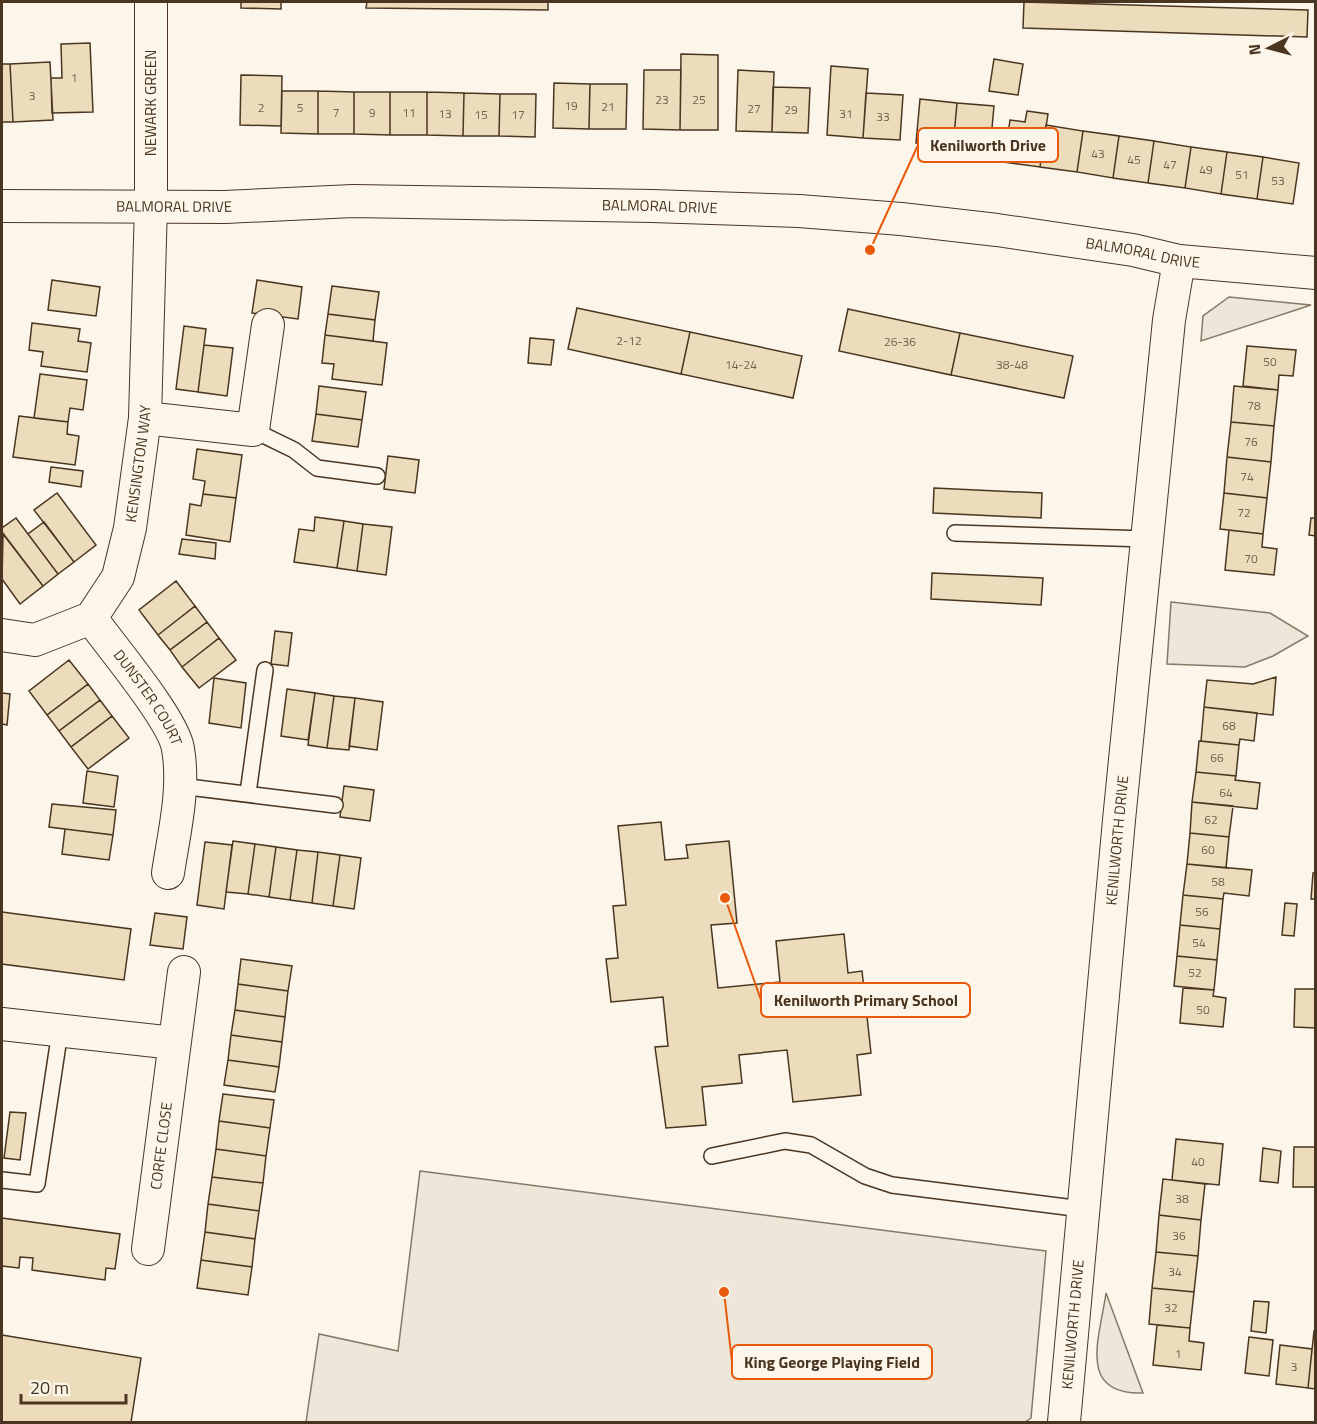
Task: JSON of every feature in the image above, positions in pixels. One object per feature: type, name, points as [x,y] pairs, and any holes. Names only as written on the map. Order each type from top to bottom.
[{"type":"street","name":"NEWARK GREEN","points":[[151,2],[151,206]]},
{"type":"street","name":"BALMORAL DRIVE","points":[[2,206],[225,207],[353,201],[652,206],[799,212],[901,219],[997,230],[1133,250],[1179,261],[1316,273]]},
{"type":"street","name":"KENSINGTON WAY","points":[[91,618],[118,577],[130,528],[145,418],[151,206]]},
{"type":"street","name":"KENILWORTH DRIVE","points":[[1064,1422],[1082,1209],[1147,539],[1169,320],[1179,261]]},
{"type":"street","points":[[145,418],[253,430],[268,325]]},
{"type":"street","points":[[2,635],[35,640],[91,618]]},
{"type":"street","name":"DUNSTER COURT","points":[[91,618],[163,717],[178,747],[180,786],[168,873]]},
{"type":"street","name":"CORFE CLOSE","points":[[148,1249],[184,972]]},
{"type":"street","points":[[2,1024],[174,1043]]},
{"type":"lane","points":[[253,430],[294,450],[317,468],[377,476]]},
{"type":"lane","points":[[955,533],[1147,539]]},
{"type":"lane","points":[[248,793],[265,670]]},
{"type":"lane","points":[[180,786],[334,805]]},
{"type":"lane","points":[[2,1180],[37,1184],[60,1031]]},
{"type":"lane","points":[[712,1156],[785,1141],[794,1142],[811,1145],[866,1176],[892,1185],[1082,1209]]},
{"type":"shaded area","points":[[1229,297],[1311,305],[1201,341],[1203,316]]},
{"type":"shaded area","points":[[1171,602],[1270,613],[1308,636],[1273,656],[1245,667],[1167,664]]},
{"type":"shaded area","points":[[420,1171],[1046,1251],[1031,1418],[1025,1422],[306,1422],[319,1334],[398,1351]]},
{"type":"shaded area","points":[[1106,1293],[1143,1393],[1122,1391],[1108,1384],[1100,1374],[1097,1345]]},
{"type":"building","points":[[241,2],[281,2],[281,9],[241,8]]},
{"type":"building","points":[[367,2],[548,2],[548,10],[366,8]]},
{"type":"building","points":[[1024,2],[1308,10],[1307,37],[1023,28]]},
{"type":"building","points":[[90,43],[93,112],[52,113],[51,78],[62,78],[61,44]]},
{"type":"building","points":[[681,54],[718,55],[718,130],[680,130]]},
{"type":"building","points":[[994,59],[1023,64],[1018,95],[989,91]]},
{"type":"building","points":[[50,62],[53,120],[13,122],[10,64]]},
{"type":"building","points":[[2,64],[10,64],[13,122],[2,122]]},
{"type":"building","points":[[831,66],[868,69],[863,138],[827,135]]},
{"type":"building","points":[[644,70],[681,70],[680,130],[643,129]]},
{"type":"building","points":[[738,70],[774,72],[772,132],[736,131]]},
{"type":"building","points":[[241,75],[282,76],[281,126],[240,125]]},
{"type":"building","points":[[554,83],[590,84],[589,129],[553,128]]},
{"type":"building","points":[[590,84],[627,84],[626,129],[589,129]]},
{"type":"building","points":[[773,87],[810,88],[808,133],[772,132]]},
{"type":"building","points":[[282,91],[318,91],[318,134],[281,133]]},
{"type":"building","points":[[318,91],[354,92],[354,134],[318,134]]},
{"type":"building","points":[[354,92],[390,92],[390,135],[354,134]]},
{"type":"building","points":[[390,92],[427,92],[427,135],[390,135]]},
{"type":"building","points":[[427,92],[464,93],[463,136],[427,135]]},
{"type":"building","points":[[464,93],[500,94],[499,136],[463,136]]},
{"type":"building","points":[[866,93],[903,95],[900,140],[863,138]]},
{"type":"building","points":[[500,94],[536,94],[535,137],[499,136]]},
{"type":"building","points":[[920,99],[957,103],[953,147],[916,143]]},
{"type":"building","points":[[957,103],[994,106],[990,150],[953,147]]},
{"type":"building","points":[[1027,111],[1048,114],[1040,167],[1004,162],[1010,120],[1025,122]]},
{"type":"building","points":[[1046,125],[1083,131],[1077,172],[1040,167]]},
{"type":"building","points":[[1083,131],[1119,136],[1113,178],[1077,172]]},
{"type":"building","points":[[1119,136],[1154,141],[1148,183],[1113,178]]},
{"type":"building","points":[[1154,141],[1191,147],[1185,188],[1148,183]]},
{"type":"building","points":[[1191,147],[1227,152],[1221,194],[1185,188]]},
{"type":"building","points":[[1227,152],[1263,157],[1257,199],[1221,194]]},
{"type":"building","points":[[1263,157],[1299,163],[1293,204],[1257,199]]},
{"type":"building","points":[[52,280],[100,287],[96,316],[48,310]]},
{"type":"building","points":[[257,280],[302,287],[298,319],[252,313]]},
{"type":"building","points":[[332,286],[379,292],[375,320],[328,314]]},
{"type":"building","points":[[577,308],[690,332],[681,374],[568,349]]},
{"type":"building","points":[[848,309],[960,333],[951,375],[839,351]]},
{"type":"building","points":[[328,314],[375,320],[373,341],[325,335]]},
{"type":"building","points":[[32,323],[80,329],[78,341],[91,343],[87,372],[41,366],[43,352],[29,350]]},
{"type":"building","points":[[184,326],[206,329],[198,392],[176,389]]},
{"type":"building","points":[[690,332],[802,356],[793,398],[681,374]]},
{"type":"building","points":[[960,333],[1073,356],[1064,398],[951,375]]},
{"type":"building","points":[[325,335],[387,343],[382,385],[332,379],[334,364],[322,363]]},
{"type":"building","points":[[530,338],[554,340],[551,365],[528,363]]},
{"type":"building","points":[[204,345],[233,348],[227,396],[198,392]]},
{"type":"building","points":[[1247,346],[1296,350],[1293,376],[1279,375],[1278,390],[1243,386]]},
{"type":"building","points":[[40,374],[87,380],[83,410],[70,408],[68,422],[34,418]]},
{"type":"building","points":[[319,386],[366,392],[362,420],[316,414]]},
{"type":"building","points":[[1234,386],[1278,390],[1274,426],[1231,422]]},
{"type":"building","points":[[316,414],[362,420],[358,447],[312,441]]},
{"type":"building","points":[[19,416],[68,422],[67,434],[79,436],[75,465],[13,457]]},
{"type":"building","points":[[1231,422],[1274,426],[1271,462],[1227,457]]},
{"type":"building","points":[[197,449],[242,455],[236,498],[203,494],[205,481],[193,479]]},
{"type":"building","points":[[388,456],[419,460],[415,493],[384,489]]},
{"type":"building","points":[[1227,457],[1271,462],[1267,498],[1224,493]]},
{"type":"building","points":[[51,467],[83,471],[81,487],[49,482]]},
{"type":"building","points":[[934,488],[1042,493],[1041,518],[933,513]]},
{"type":"building","points":[[57,493],[96,545],[74,562],[34,510]]},
{"type":"building","points":[[1224,493],[1267,498],[1263,534],[1220,529]]},
{"type":"building","points":[[203,494],[236,498],[230,542],[186,535],[190,504],[201,506]]},
{"type":"building","points":[[315,517],[344,521],[337,568],[294,562],[299,529],[314,531]]},
{"type":"building","points":[[16,518],[58,574],[43,586],[2,532],[2,528]]},
{"type":"building","points":[[1311,518],[1316,518],[1316,536],[1309,535]]},
{"type":"building","points":[[344,521],[363,524],[357,571],[337,568]]},
{"type":"building","points":[[44,522],[74,562],[58,574],[28,534]]},
{"type":"building","points":[[363,524],[392,527],[386,575],[357,571]]},
{"type":"building","points":[[1229,530],[1263,534],[1262,547],[1277,549],[1274,575],[1225,570]]},
{"type":"building","points":[[3,534],[43,586],[20,604],[2,579]]},
{"type":"building","points":[[182,539],[216,543],[215,559],[179,554]]},
{"type":"building","points":[[932,573],[1043,578],[1041,605],[931,599]]},
{"type":"building","points":[[176,581],[195,606],[158,635],[139,610]]},
{"type":"building","points":[[195,606],[207,622],[170,650],[158,635]]},
{"type":"building","points":[[207,622],[219,638],[182,667],[170,650]]},
{"type":"building","points":[[275,631],[292,633],[288,666],[271,664]]},
{"type":"building","points":[[219,638],[236,660],[199,688],[182,667]]},
{"type":"building","points":[[69,660],[88,684],[47,715],[29,691]]},
{"type":"building","points":[[1276,677],[1273,715],[1204,707],[1207,680],[1253,684]]},
{"type":"building","points":[[214,678],[246,683],[241,728],[209,723]]},
{"type":"building","points":[[88,684],[100,700],[59,731],[47,715]]},
{"type":"building","points":[[287,689],[315,693],[308,740],[281,736]]},
{"type":"building","points":[[2,693],[10,694],[7,725],[2,724]]},
{"type":"building","points":[[315,693],[334,696],[327,748],[308,745]]},
{"type":"building","points":[[334,696],[355,698],[349,750],[327,748]]},
{"type":"building","points":[[355,698],[383,702],[377,750],[349,746]]},
{"type":"building","points":[[100,700],[112,716],[71,747],[59,731]]},
{"type":"building","points":[[1204,707],[1257,713],[1254,741],[1240,739],[1239,745],[1201,741]]},
{"type":"building","points":[[112,716],[129,738],[88,769],[71,747]]},
{"type":"building","points":[[1199,741],[1239,745],[1236,776],[1196,772]]},
{"type":"building","points":[[87,771],[118,776],[114,807],[83,803]]},
{"type":"building","points":[[1196,772],[1236,776],[1235,780],[1260,783],[1257,809],[1192,802]]},
{"type":"building","points":[[344,786],[374,790],[370,821],[340,817]]},
{"type":"building","points":[[1192,802],[1233,806],[1229,837],[1190,833]]},
{"type":"building","points":[[52,804],[116,810],[113,835],[49,827]]},
{"type":"building","points":[[661,822],[665,860],[688,858],[686,845],[729,841],[737,923],[711,925],[718,988],[780,982],[776,941],[844,934],[848,973],[862,971],[871,1053],[857,1055],[861,1095],[793,1102],[787,1050],[739,1055],[742,1083],[702,1087],[706,1125],[666,1128],[655,1047],[668,1046],[663,997],[611,1002],[606,959],[618,958],[613,906],[626,905],[618,826]]},
{"type":"building","points":[[65,829],[113,835],[109,860],[62,854]]},
{"type":"building","points":[[1190,833],[1229,837],[1226,868],[1187,864]]},
{"type":"building","points":[[233,841],[255,844],[248,894],[226,892]]},
{"type":"building","points":[[205,842],[232,845],[224,909],[197,905]]},
{"type":"building","points":[[255,844],[276,847],[269,897],[248,894]]},
{"type":"building","points":[[276,847],[297,850],[290,900],[269,897]]},
{"type":"building","points":[[297,850],[318,852],[312,903],[290,900]]},
{"type":"building","points":[[318,852],[340,855],[333,906],[312,903]]},
{"type":"building","points":[[340,855],[361,858],[354,909],[333,906]]},
{"type":"building","points":[[1187,864],[1252,870],[1249,896],[1224,893],[1223,899],[1183,895]]},
{"type":"building","points":[[1313,873],[1316,873],[1316,899],[1311,899]]},
{"type":"building","points":[[1183,895],[1223,899],[1220,929],[1180,925]]},
{"type":"building","points":[[1285,903],[1297,904],[1294,936],[1282,935]]},
{"type":"building","points":[[2,912],[131,929],[124,980],[2,964]]},
{"type":"building","points":[[155,913],[187,917],[183,949],[150,945]]},
{"type":"building","points":[[1180,925],[1220,929],[1217,960],[1177,956]]},
{"type":"building","points":[[1177,956],[1217,960],[1214,990],[1174,986]]},
{"type":"building","points":[[241,959],[292,966],[288,991],[238,984]]},
{"type":"building","points":[[238,984],[288,991],[285,1017],[235,1010]]},
{"type":"building","points":[[1183,988],[1214,990],[1213,996],[1226,998],[1223,1027],[1180,1023]]},
{"type":"building","points":[[1295,989],[1316,989],[1316,1028],[1294,1027]]},
{"type":"building","points":[[235,1010],[285,1017],[282,1042],[231,1035]]},
{"type":"building","points":[[231,1035],[282,1042],[279,1067],[228,1060]]},
{"type":"building","points":[[228,1060],[279,1067],[275,1092],[224,1085]]},
{"type":"building","points":[[223,1094],[274,1100],[270,1128],[219,1121]]},
{"type":"building","points":[[10,1112],[26,1113],[20,1160],[4,1158]]},
{"type":"building","points":[[219,1121],[270,1128],[266,1156],[216,1149]]},
{"type":"building","points":[[1176,1139],[1223,1144],[1219,1185],[1172,1180]]},
{"type":"building","points":[[1294,1147],[1316,1147],[1316,1187],[1293,1187]]},
{"type":"building","points":[[1263,1148],[1281,1151],[1278,1183],[1260,1181]]},
{"type":"building","points":[[216,1149],[266,1156],[263,1183],[212,1177]]},
{"type":"building","points":[[212,1177],[263,1183],[259,1211],[208,1204]]},
{"type":"building","points":[[1163,1179],[1205,1184],[1201,1220],[1159,1215]]},
{"type":"building","points":[[208,1204],[259,1211],[255,1239],[205,1232]]},
{"type":"building","points":[[1159,1215],[1201,1220],[1198,1256],[1156,1252]]},
{"type":"building","points":[[2,1218],[120,1234],[115,1269],[106,1268],[105,1280],[32,1270],[33,1258],[20,1257],[19,1268],[2,1266]]},
{"type":"building","points":[[205,1232],[255,1239],[252,1267],[201,1260]]},
{"type":"building","points":[[1156,1252],[1198,1256],[1194,1292],[1152,1288]]},
{"type":"building","points":[[201,1260],[252,1267],[248,1295],[197,1288]]},
{"type":"building","points":[[1152,1288],[1194,1292],[1190,1328],[1149,1324]]},
{"type":"building","points":[[1254,1301],[1269,1302],[1266,1333],[1251,1331]]},
{"type":"building","points":[[1157,1325],[1190,1328],[1189,1341],[1204,1343],[1201,1370],[1153,1365]]},
{"type":"building","points":[[1314,1331],[1316,1331],[1316,1389],[1308,1388]]},
{"type":"building","points":[[2,1335],[141,1358],[131,1422],[2,1422]]},
{"type":"building","points":[[1249,1337],[1273,1340],[1269,1376],[1245,1373]]},
{"type":"building","points":[[1280,1345],[1312,1349],[1308,1388],[1276,1384]]},
{"type":"place","name":"Kenilworth Drive","points":[[870,250]]},
{"type":"place","name":"Kenilworth Primary School","points":[[725,898]]},
{"type":"place","name":"King George Playing Field","points":[[724,1292]]}]
